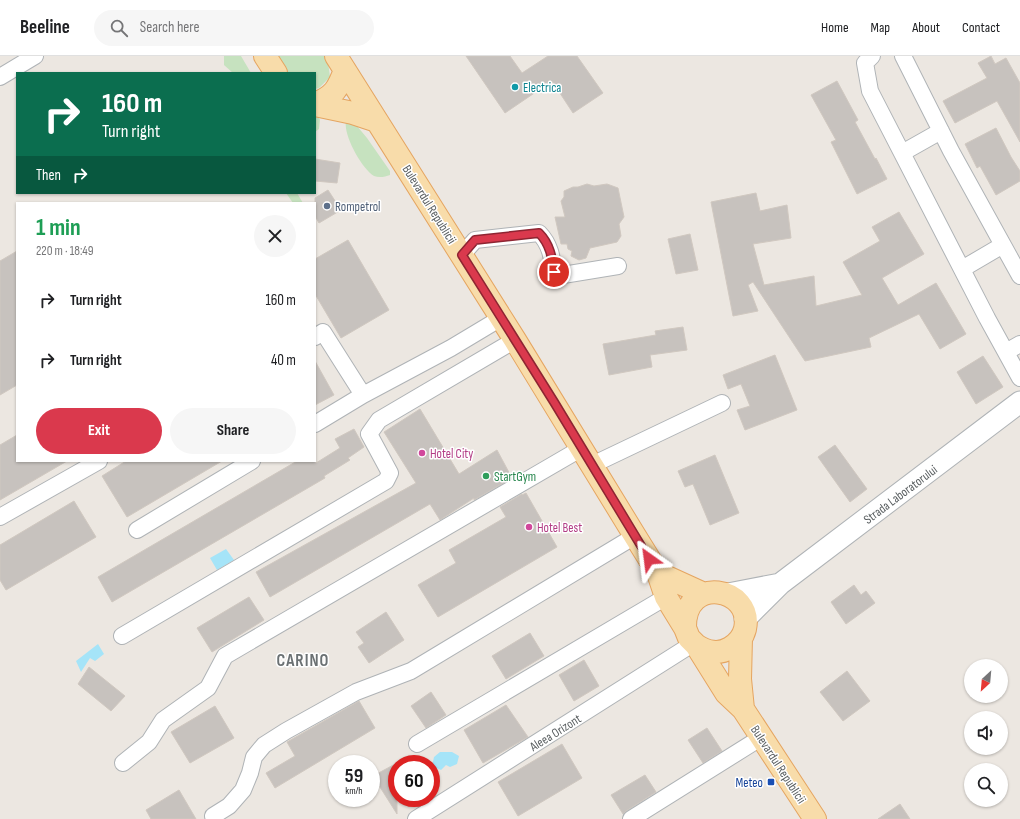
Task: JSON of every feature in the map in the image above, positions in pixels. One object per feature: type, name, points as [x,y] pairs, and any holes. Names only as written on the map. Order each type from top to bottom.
[{"type":"main road","points":[[265,56],[275,72]]},
{"type":"main road","name":"Bulevardul Republicii","points":[[316,104],[326,99],[334,92],[341,63]]},
{"type":"main road","name":"Bulevardul Republicii","points":[[341,63],[515,340],[658,573],[666,597],[691,639],[726,693],[743,709],[815,819]]},
{"type":"main road","name":"Bulevardul Republicii","points":[[316,104],[353,113],[377,121]]},
{"type":"main road","points":[[658,573],[704,594]]},
{"type":"main road","points":[[728,594],[720,592],[704,594],[695,599],[688,608],[685,618],[691,639],[705,651],[726,651],[734,646],[743,628]]},
{"type":"main road","name":"Bulevardul Republicii","points":[[728,594],[740,604],[744,611],[740,679],[743,709]]},
{"type":"street","points":[[0,77],[35,56]]},
{"type":"street","points":[[872,56],[865,63],[870,91],[1020,378]]},
{"type":"street","points":[[903,56],[941,131],[1020,276]]},
{"type":"street","points":[[902,153],[941,131]]},
{"type":"street","points":[[462,255],[475,240],[539,233],[546,239],[551,253],[554,272],[563,275],[618,266]]},
{"type":"street","points":[[962,269],[1003,245]]},
{"type":"street","points":[[316,423],[363,395],[450,348],[501,318]]},
{"type":"street","points":[[316,336],[323,332],[363,395]]},
{"type":"street","points":[[122,636],[386,481],[390,473],[369,434],[379,420],[515,340]]},
{"type":"street","points":[[1006,352],[1020,344]]},
{"type":"street","name":"Strada Laboratorului","points":[[743,628],[780,584],[1020,402]]},
{"type":"street","points":[[123,763],[149,742],[163,720],[208,688],[225,656],[587,457],[722,403]]},
{"type":"street","points":[[0,518],[96,462]]},
{"type":"street","points":[[137,530],[250,462]]},
{"type":"street","points":[[213,816],[229,806],[243,790],[250,774],[254,757],[264,744],[286,730],[356,692],[411,671],[635,536]]},
{"type":"street","points":[[728,594],[780,584]]},
{"type":"street","points":[[417,744],[666,597]]},
{"type":"street","name":"Aleea Orizont","points":[[416,819],[691,639]]},
{"type":"street","points":[[630,819],[762,737]]},
{"type":"green space","points":[[224,56],[241,56],[250,72],[232,72],[224,65]]},
{"type":"green space","points":[[277,56],[325,56],[328,62],[330,77],[319,88],[316,89],[316,72],[286,72]]},
{"type":"green space","points":[[316,111],[320,120],[319,129],[316,131]]},
{"type":"green space","points":[[352,120],[367,138],[390,171],[390,175],[382,177],[374,176],[359,159],[347,135],[346,121]]},
{"type":"green space","points":[[287,194],[298,194],[302,202],[292,202]]},
{"type":"water","points":[[226,549],[234,560],[217,570],[210,558]]},
{"type":"water","points":[[98,644],[104,654],[95,661],[90,658],[81,672],[76,661]]},
{"type":"water","points":[[440,752],[452,752],[459,756],[457,764],[450,767],[446,765],[441,770],[440,755],[436,755]]},
{"type":"building","name":"Electrica","points":[[466,56],[510,56],[522,73],[548,56],[577,56],[603,93],[573,113],[552,81],[505,113]]},
{"type":"building","points":[[991,56],[995,64],[1006,58],[1020,83],[1020,142],[997,101],[955,123],[943,101],[987,78],[978,63]]},
{"type":"building","points":[[837,81],[858,120],[855,122],[887,179],[857,194],[831,142],[836,140],[811,95]]},
{"type":"building","points":[[996,128],[1020,171],[1020,181],[996,195],[980,166],[977,168],[965,144]]},
{"type":"building","points":[[316,159],[340,163],[337,183],[316,181]]},
{"type":"building","points":[[587,184],[594,186],[607,184],[618,188],[624,217],[619,224],[621,236],[617,242],[590,248],[586,258],[579,260],[571,256],[572,251],[568,249],[567,244],[561,244],[555,217],[565,217],[561,201],[564,197],[564,191],[573,187]]},
{"type":"building","name":"Rompetrol","points":[[328,190],[341,210],[319,223],[316,218],[315,198]]},
{"type":"building","points":[[756,193],[760,211],[787,205],[791,238],[753,244],[764,285],[814,276],[816,306],[862,295],[843,262],[880,241],[872,227],[899,212],[924,254],[882,278],[898,305],[936,283],[966,334],[940,349],[919,314],[869,338],[871,347],[805,361],[753,282],[748,285],[758,311],[733,316],[711,202]]},
{"type":"building","points":[[690,234],[698,270],[676,274],[668,239]]},
{"type":"building","points":[[348,240],[389,310],[341,338],[316,296],[316,258]]},
{"type":"building","points":[[16,252],[16,386],[0,395],[0,261]]},
{"type":"building","points":[[683,327],[687,350],[650,355],[652,367],[609,375],[603,344],[656,335],[655,331]]},
{"type":"building","points":[[775,355],[797,410],[745,430],[737,410],[750,406],[741,384],[728,389],[723,375]]},
{"type":"building","points":[[983,356],[1003,387],[976,404],[957,372]]},
{"type":"building","points":[[316,363],[334,395],[316,404]]},
{"type":"building","points":[[420,409],[459,474],[497,450],[512,478],[474,500],[474,498],[440,520],[430,504],[270,597],[256,572],[416,483],[384,432]]},
{"type":"building","points":[[354,429],[364,447],[348,458],[350,460],[324,476],[325,478],[112,602],[98,577],[295,462],[316,463],[340,448],[335,439]]},
{"type":"building","points":[[16,436],[16,462],[65,462],[0,500],[0,445]]},
{"type":"building","points":[[835,445],[867,489],[850,502],[818,457]]},
{"type":"building","points":[[715,455],[739,513],[710,525],[693,484],[685,487],[678,471]]},
{"type":"building","points":[[124,462],[220,462],[127,517],[102,476]]},
{"type":"building","points":[[526,493],[557,547],[438,617],[418,585],[456,563],[449,550],[506,517],[500,507]]},
{"type":"building","points":[[74,501],[96,537],[6,590],[0,580],[0,545]]},
{"type":"building","points":[[854,585],[861,595],[866,591],[875,603],[846,624],[831,602]]},
{"type":"building","points":[[249,597],[264,620],[212,652],[197,628]]},
{"type":"building","points":[[386,612],[404,640],[369,663],[358,647],[364,643],[356,632]]},
{"type":"building","points":[[530,633],[544,656],[506,679],[492,656]]},
{"type":"building","points":[[584,660],[599,686],[574,701],[559,675]]},
{"type":"building","points":[[89,667],[125,696],[111,711],[78,684]]},
{"type":"building","points":[[847,671],[870,701],[843,721],[820,692]]},
{"type":"building","points":[[431,692],[446,715],[426,728],[411,706]]},
{"type":"building","points":[[359,701],[375,728],[275,788],[266,773],[295,756],[287,742]]},
{"type":"building","points":[[506,705],[528,737],[483,763],[464,730]]},
{"type":"building","points":[[215,706],[234,738],[190,763],[171,732]]},
{"type":"building","points":[[707,728],[722,751],[703,763],[688,740]]},
{"type":"building","points":[[562,744],[582,778],[518,816],[498,782]]},
{"type":"building","points":[[388,768],[388,800],[380,787],[380,772]]},
{"type":"building","points":[[645,775],[656,792],[623,814],[611,795]]},
{"type":"building","points":[[179,790],[196,819],[151,819],[146,810]]},
{"type":"building","points":[[900,804],[910,819],[878,819]]},
{"type":"building","points":[[393,807],[397,807],[397,814]]},
{"type":"place","name":"Electrica","points":[[515,87]]},
{"type":"place","name":"Rompetrol","points":[[327,206]]},
{"type":"place","name":"Hotel City","points":[[422,453]]},
{"type":"place","name":"StartGym","points":[[486,476]]},
{"type":"place","name":"Hotel Best","points":[[529,527]]},
{"type":"place","name":"Meteo","points":[[771,782]]},
{"type":"district","name":"CARINO","points":[[303,660]]},
{"type":"route","points":[[554,272],[551,253],[546,239],[539,233],[475,240],[462,255],[554,402],[649,559]]}]
